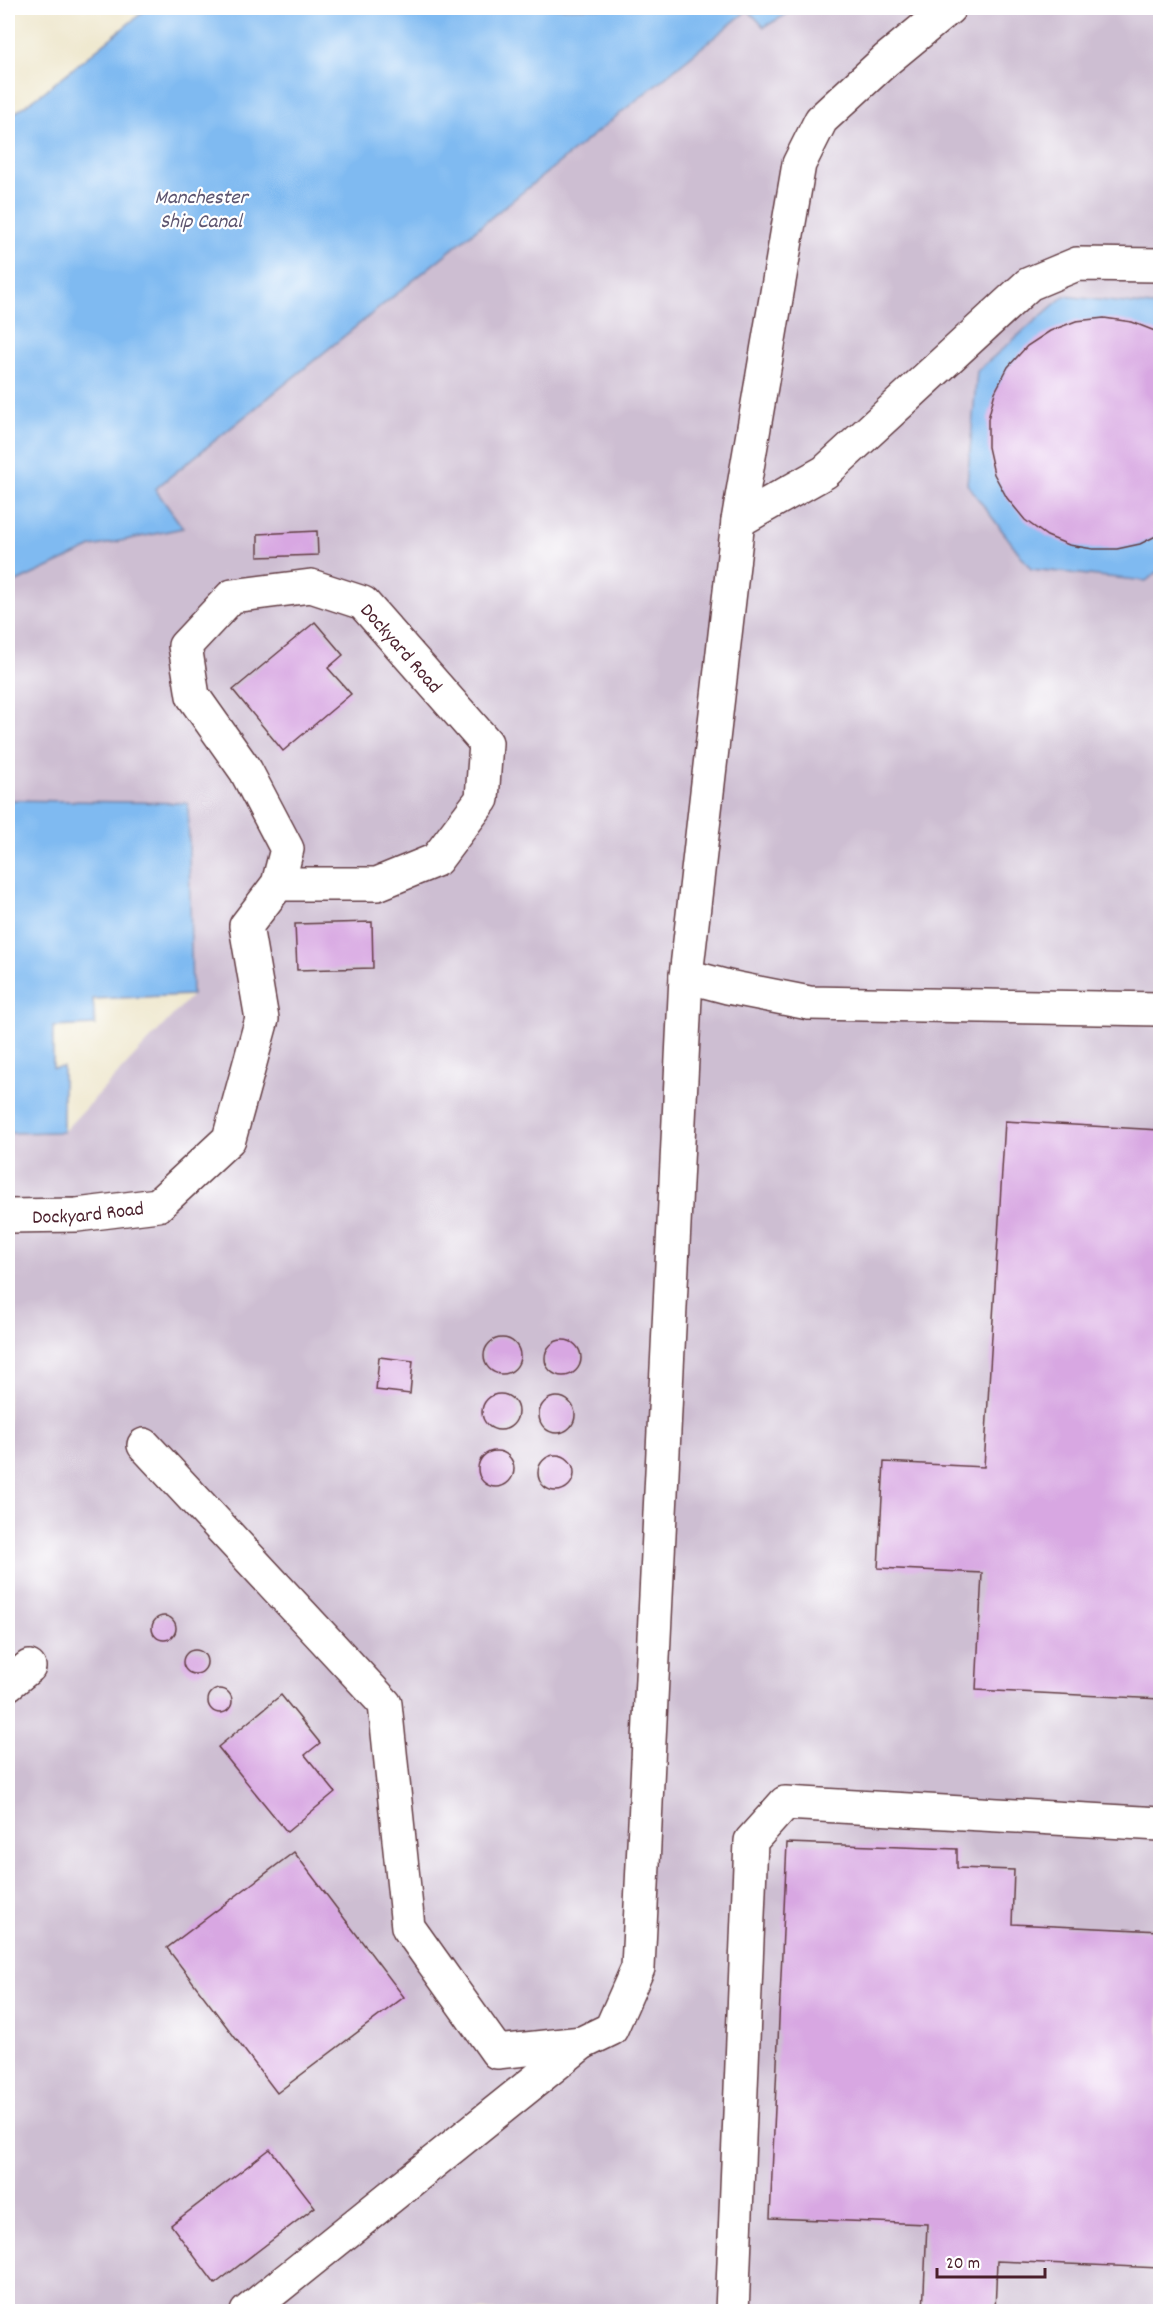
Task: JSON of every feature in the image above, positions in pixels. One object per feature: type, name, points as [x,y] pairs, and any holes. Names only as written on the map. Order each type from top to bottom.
[{"type":"lane","points":[[247,2312],[582,2043],[611,2029],[639,1968],[686,976],[738,521],[799,164],[821,120],[886,60],[949,8]]},
{"type":"lane","points":[[738,521],[825,471],[1029,284],[1077,264],[1161,265]]},
{"type":"lane","name":"Dockyard Road","points":[[8,1216],[77,1215],[158,1205],[229,1139],[262,1019],[246,926],[278,884],[287,849],[246,771],[193,696],[185,646],[232,596],[311,586],[363,603],[486,743],[482,800],[436,860],[377,884],[278,884]]},
{"type":"lane","points":[[686,976],[809,1003],[1161,1009]]},
{"type":"lane","points":[[144,1445],[385,1704],[408,1927],[497,2052],[582,2043]]},
{"type":"lane","points":[[732,2312],[751,1841],[785,1803],[1161,1824]]},
{"type":"shaded area","points":[[798,8],[1160,8],[1160,2311],[8,2311],[8,1133],[63,1132],[192,995],[188,803],[8,800],[8,590],[20,579],[92,547],[183,528],[154,489],[749,10],[764,27]]},
{"type":"water","name":"Manchester Ship Canal","points":[[148,8],[798,8],[764,27],[748,10],[155,489],[183,528],[92,547],[8,586],[8,118]]},
{"type":"water","points":[[1064,296],[1160,307],[1160,570],[1146,581],[1031,569],[967,484],[977,371]]},
{"type":"water","points":[[8,800],[188,803],[192,995],[93,999],[95,1025],[53,1027],[53,1068],[63,1067],[63,1132],[8,1133]]},
{"type":"building","points":[[1104,318],[1132,322],[1160,333],[1160,534],[1140,544],[1117,549],[1093,549],[1069,545],[1047,536],[1025,520],[1007,498],[994,474],[988,447],[988,419],[995,392],[1008,367],[1027,346],[1050,331],[1076,321]]},
{"type":"building","points":[[317,531],[318,555],[258,557],[258,534]]},
{"type":"building","points":[[315,622],[343,655],[328,668],[351,694],[283,751],[233,690]]},
{"type":"building","points":[[372,922],[373,968],[297,970],[295,924]]},
{"type":"building","points":[[1005,1121],[1160,1130],[1160,1699],[976,1690],[982,1573],[878,1568],[884,1462],[984,1467]]},
{"type":"building","points":[[502,1338],[515,1343],[520,1356],[515,1369],[502,1374],[489,1369],[484,1356],[489,1343]]},
{"type":"building","points":[[563,1340],[576,1345],[581,1358],[576,1371],[563,1376],[550,1371],[545,1358],[550,1345]]},
{"type":"building","points":[[379,1357],[413,1361],[410,1394],[376,1390]]},
{"type":"building","points":[[500,1394],[513,1399],[518,1412],[513,1425],[500,1430],[487,1425],[482,1412],[487,1399]]},
{"type":"building","points":[[557,1397],[570,1402],[575,1415],[570,1428],[557,1433],[544,1428],[539,1415],[544,1402]]},
{"type":"building","points":[[496,1451],[509,1456],[514,1469],[509,1482],[496,1487],[483,1482],[478,1469],[483,1456]]},
{"type":"building","points":[[556,1455],[569,1460],[574,1473],[569,1486],[556,1491],[543,1486],[538,1473],[543,1460]]},
{"type":"building","points":[[164,1616],[173,1619],[176,1628],[173,1637],[164,1640],[155,1637],[152,1628],[155,1619]]},
{"type":"building","points":[[195,1650],[204,1653],[207,1662],[204,1671],[195,1674],[186,1671],[183,1662],[186,1653]]},
{"type":"building","points":[[220,1689],[229,1692],[232,1701],[229,1710],[220,1713],[211,1710],[208,1701],[211,1692]]},
{"type":"building","points":[[281,1695],[320,1743],[305,1755],[335,1792],[287,1832],[218,1747]]},
{"type":"building","points":[[787,1843],[957,1849],[957,1868],[1014,1870],[1012,1924],[1160,1931],[1160,2268],[997,2261],[995,2312],[923,2312],[927,2224],[770,2218]]},
{"type":"building","points":[[294,1852],[404,1997],[277,2093],[167,1948]]},
{"type":"building","points":[[270,2149],[315,2207],[215,2284],[171,2225]]}]
